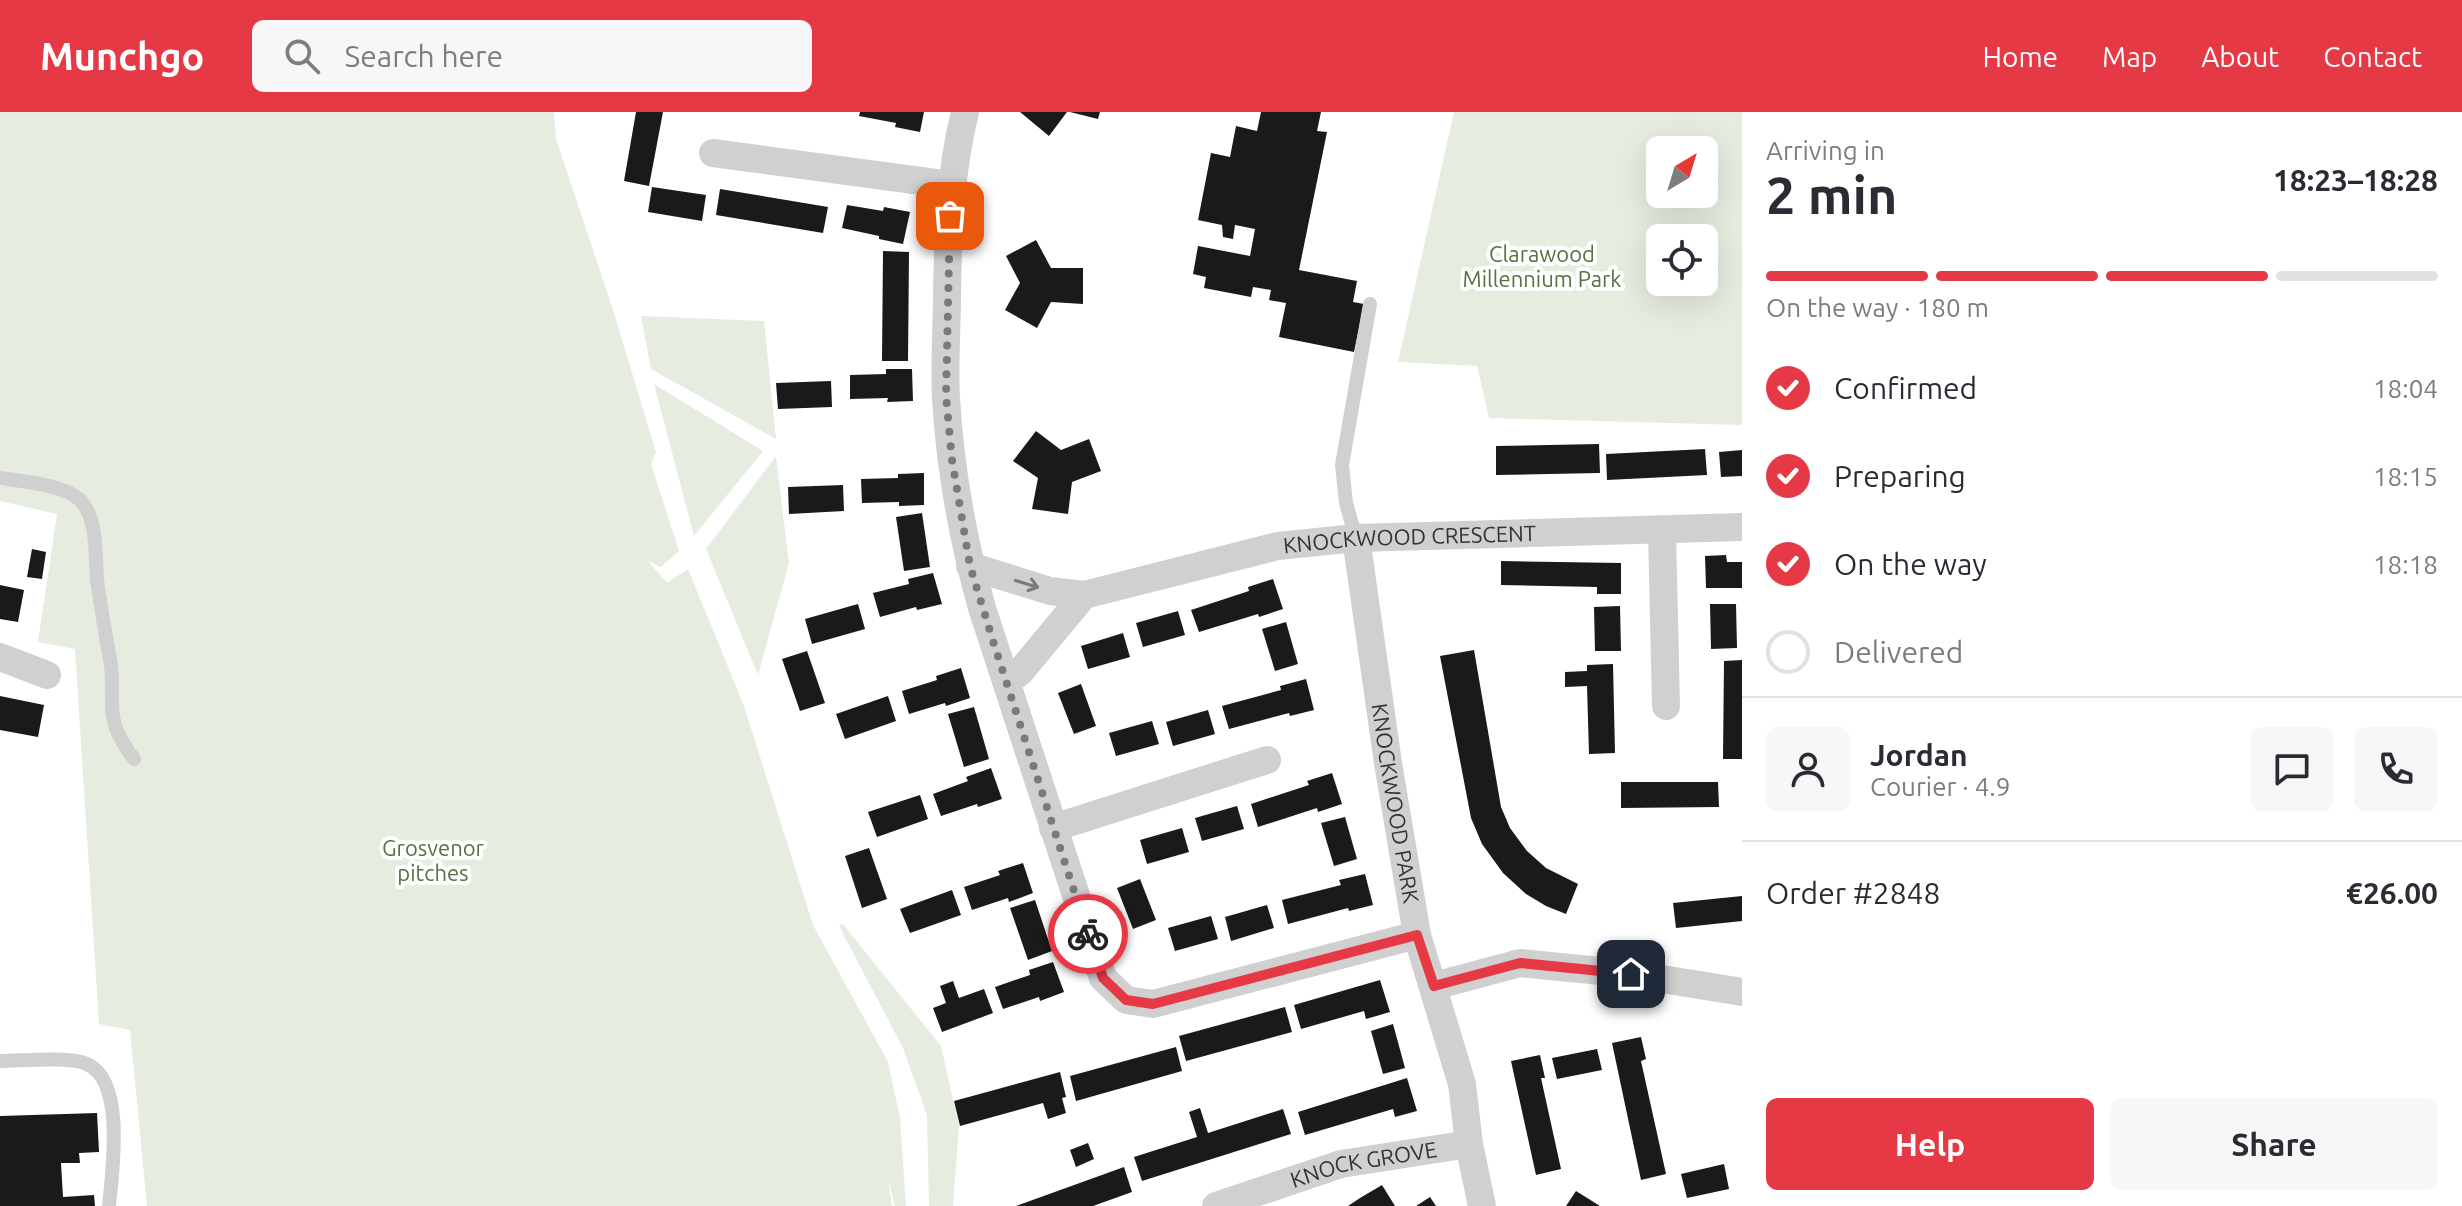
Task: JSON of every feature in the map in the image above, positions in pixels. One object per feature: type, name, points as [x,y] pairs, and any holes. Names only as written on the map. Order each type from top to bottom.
[{"type":"street","points":[[965,112],[951,185],[946,396],[952,460],[970,566],[1103,978],[1126,1000],[1153,1004],[1417,935]]},
{"type":"street","points":[[713,153],[951,185]]},
{"type":"street","name":"KNOCKWOOD CRESCENT","points":[[970,566],[1050,591],[1084,595],[1278,546],[1356,538],[1742,527]]},
{"type":"street","points":[[1662,530],[1666,706]]},
{"type":"street","name":"KNOCKWOOD PARK","points":[[1356,538],[1388,763],[1417,935],[1462,1084],[1469,1144],[1482,1206]]},
{"type":"street","points":[[1007,682],[1020,672],[1084,595]]},
{"type":"street","points":[[0,657],[47,675]]},
{"type":"street","points":[[1053,828],[1267,760]]},
{"type":"street","points":[[1434,986],[1520,963],[1631,974],[1742,992]]},
{"type":"street","name":"KNOCK GROVE","points":[[1216,1206],[1341,1164],[1469,1144]]},
{"type":"lane","points":[[1356,538],[1346,503],[1342,465],[1370,304]]},
{"type":"lane","points":[[0,478],[69,492],[86,509],[92,527],[112,669],[117,731],[134,759]]},
{"type":"lane","points":[[0,1061],[79,1061],[91,1066],[102,1079],[108,1092],[115,1128],[109,1206]]},
{"type":"green space","name":"Grosvenor pitches","points":[[0,112],[554,112],[556,139],[656,452],[651,464],[679,551],[661,567],[648,561],[667,583],[688,569],[744,706],[813,925],[888,1062],[900,1118],[906,1206],[895,1206],[888,1180],[892,1206],[147,1206],[130,1030],[99,1024],[75,649],[38,642],[57,514],[0,501]]},
{"type":"green space","name":"Clarawood Millennium Park","points":[[1454,112],[1742,112],[1742,425],[1489,418],[1477,366],[1398,362]]},
{"type":"green space","points":[[641,316],[764,321],[776,439],[651,369]]},
{"type":"green space","points":[[654,384],[763,451],[694,536]]},
{"type":"green space","points":[[776,456],[789,563],[758,675],[706,549]]},
{"type":"green space","points":[[842,923],[941,1046],[959,1126],[953,1206],[929,1206],[927,1115],[903,1048],[839,926]]},
{"type":"building","points":[[636,112],[663,112],[649,186],[624,181]]},
{"type":"building","points":[[860,112],[924,112],[920,132],[895,127],[896,123],[859,116]]},
{"type":"building","points":[[1020,112],[1067,112],[1049,136]]},
{"type":"building","points":[[1070,112],[1100,112],[1098,119]]},
{"type":"building","points":[[1261,112],[1321,112],[1317,131],[1327,132],[1299,270],[1357,281],[1353,302],[1364,304],[1354,352],[1279,337],[1286,303],[1269,300],[1271,290],[1253,287],[1251,297],[1204,288],[1206,277],[1193,274],[1198,246],[1250,256],[1255,229],[1235,225],[1233,239],[1223,237],[1222,225],[1198,220],[1211,153],[1230,157],[1236,126],[1257,131]]},
{"type":"building","points":[[652,187],[706,195],[702,221],[648,212]]},
{"type":"building","points":[[720,189],[828,207],[823,233],[716,215]]},
{"type":"building","points":[[847,205],[910,212],[903,244],[842,228]]},
{"type":"building","points":[[1036,240],[1051,268],[1083,268],[1083,304],[1051,302],[1037,328],[1005,310],[1020,283],[1006,256]]},
{"type":"building","points":[[883,251],[909,252],[908,361],[882,361]]},
{"type":"building","points":[[886,369],[912,369],[913,401],[850,399],[850,375],[886,374]]},
{"type":"building","points":[[831,381],[832,407],[778,409],[776,383]]},
{"type":"building","points":[[1036,431],[1061,450],[1089,439],[1101,471],[1072,482],[1068,514],[1032,509],[1038,478],[1013,461]]},
{"type":"building","points":[[1599,444],[1600,473],[1496,475],[1496,446]]},
{"type":"building","points":[[1705,449],[1707,475],[1607,480],[1606,454]]},
{"type":"building","points":[[1742,450],[1742,476],[1721,477],[1719,452]]},
{"type":"building","points":[[924,473],[924,505],[862,503],[861,479],[898,478],[898,474]]},
{"type":"building","points":[[843,485],[844,511],[789,514],[788,487]]},
{"type":"building","points":[[922,513],[930,567],[904,571],[896,517]]},
{"type":"building","points":[[32,549],[46,552],[42,579],[27,577]]},
{"type":"building","points":[[1726,555],[1727,562],[1742,562],[1742,588],[1706,588],[1705,556]]},
{"type":"building","points":[[1501,561],[1621,563],[1621,594],[1597,594],[1597,587],[1501,585]]},
{"type":"building","points":[[933,573],[942,604],[880,617],[873,593],[909,584],[908,579]]},
{"type":"building","points":[[1273,579],[1283,609],[1199,632],[1191,610],[1249,591],[1248,587]]},
{"type":"building","points":[[0,585],[24,590],[18,622],[0,619]]},
{"type":"building","points":[[858,604],[865,629],[812,644],[805,619]]},
{"type":"building","points":[[1710,604],[1736,604],[1737,648],[1711,649]]},
{"type":"building","points":[[1620,606],[1621,651],[1595,651],[1594,607]]},
{"type":"building","points":[[1178,611],[1185,635],[1143,647],[1136,623]]},
{"type":"building","points":[[1286,622],[1298,664],[1275,671],[1262,629]]},
{"type":"building","points":[[1123,633],[1130,657],[1088,669],[1081,646]]},
{"type":"building","points":[[1474,650],[1501,807],[1510,828],[1527,851],[1546,868],[1578,884],[1566,914],[1526,894],[1503,873],[1482,844],[1471,818],[1440,656]]},
{"type":"building","points":[[807,651],[825,703],[800,711],[782,659]]},
{"type":"building","points":[[1742,660],[1742,759],[1723,759],[1724,661]]},
{"type":"building","points":[[1613,664],[1615,753],[1589,754],[1587,686],[1565,687],[1565,672],[1587,671],[1587,665]]},
{"type":"building","points":[[961,668],[970,698],[909,714],[902,691],[937,680],[936,676]]},
{"type":"building","points":[[1306,679],[1314,710],[1290,716],[1289,713],[1229,729],[1222,706],[1281,690],[1280,686]]},
{"type":"building","points":[[1081,684],[1096,726],[1074,734],[1058,693]]},
{"type":"building","points":[[0,696],[44,705],[38,737],[0,730]]},
{"type":"building","points":[[888,696],[896,721],[845,739],[836,714]]},
{"type":"building","points":[[974,707],[989,759],[964,767],[948,714]]},
{"type":"building","points":[[1208,710],[1215,734],[1173,746],[1166,722]]},
{"type":"building","points":[[1152,721],[1159,744],[1116,756],[1109,733]]},
{"type":"building","points":[[991,768],[1002,799],[941,816],[933,794],[968,781],[966,777]]},
{"type":"building","points":[[1332,773],[1342,804],[1318,812],[1317,808],[1258,827],[1251,804],[1309,785],[1307,781]]},
{"type":"building","points":[[1621,782],[1718,782],[1719,807],[1621,808]]},
{"type":"building","points":[[920,795],[928,819],[877,837],[868,812]]},
{"type":"building","points":[[1237,806],[1244,829],[1202,841],[1195,818]]},
{"type":"building","points":[[1345,817],[1357,859],[1334,866],[1321,823]]},
{"type":"building","points":[[1182,828],[1189,852],[1147,864],[1140,840]]},
{"type":"building","points":[[869,848],[887,899],[862,908],[845,856]]},
{"type":"building","points":[[1023,863],[1033,893],[972,910],[964,887],[1000,875],[998,871]]},
{"type":"building","points":[[1365,874],[1373,905],[1349,911],[1348,908],[1288,924],[1282,900],[1341,885],[1339,880]]},
{"type":"building","points":[[1140,879],[1156,920],[1133,929],[1117,888]]},
{"type":"building","points":[[952,890],[961,915],[910,933],[900,909]]},
{"type":"building","points":[[1742,896],[1742,921],[1676,928],[1673,903]]},
{"type":"building","points":[[1035,900],[1052,951],[1028,960],[1010,908]]},
{"type":"building","points":[[1267,905],[1274,928],[1231,941],[1225,917]]},
{"type":"building","points":[[1211,916],[1218,939],[1175,951],[1168,928]]},
{"type":"building","points":[[1053,962],[1064,992],[1003,1009],[995,987],[1030,975],[1029,970]]},
{"type":"building","points":[[1380,980],[1390,1012],[1366,1019],[1364,1011],[1301,1029],[1294,1005]]},
{"type":"building","points":[[953,981],[959,998],[984,989],[993,1013],[942,1032],[933,1008],[946,1003],[940,986]]},
{"type":"building","points":[[1285,1007],[1292,1032],[1186,1061],[1179,1036]]},
{"type":"building","points":[[1393,1024],[1405,1068],[1383,1074],[1371,1031]]},
{"type":"building","points":[[1641,1037],[1646,1059],[1641,1061],[1666,1174],[1641,1180],[1612,1043]]},
{"type":"building","points":[[1176,1047],[1182,1071],[1076,1101],[1070,1076]]},
{"type":"building","points":[[1597,1049],[1602,1070],[1557,1079],[1552,1058]]},
{"type":"building","points":[[1540,1055],[1545,1078],[1541,1078],[1561,1169],[1536,1175],[1511,1061]]},
{"type":"building","points":[[1060,1072],[1066,1113],[1048,1119],[1043,1103],[960,1126],[954,1101]]},
{"type":"building","points":[[1407,1078],[1417,1111],[1395,1117],[1393,1109],[1305,1135],[1298,1112]]},
{"type":"building","points":[[1200,1108],[1208,1133],[1283,1109],[1291,1134],[1142,1181],[1134,1157],[1197,1137],[1189,1112]]},
{"type":"building","points":[[97,1113],[99,1152],[79,1153],[80,1163],[61,1163],[63,1197],[94,1195],[95,1206],[0,1206],[0,1116]]},
{"type":"building","points":[[1088,1143],[1094,1159],[1076,1167],[1070,1150]]},
{"type":"building","points":[[1724,1164],[1729,1189],[1687,1198],[1681,1174]]},
{"type":"building","points":[[1124,1167],[1132,1192],[1093,1206],[1016,1206]]},
{"type":"building","points":[[1382,1185],[1395,1206],[1348,1206],[1360,1198]]},
{"type":"building","points":[[1576,1191],[1600,1206],[1566,1206]]},
{"type":"building","points":[[1430,1197],[1436,1206],[1416,1206]]},
{"type":"way so far","points":[[950,216],[946,396],[952,460],[970,566],[1088,934]]},
{"type":"route","points":[[1088,934],[1103,978],[1126,1000],[1153,1004],[1417,935],[1434,986],[1520,963],[1631,974]]}]
